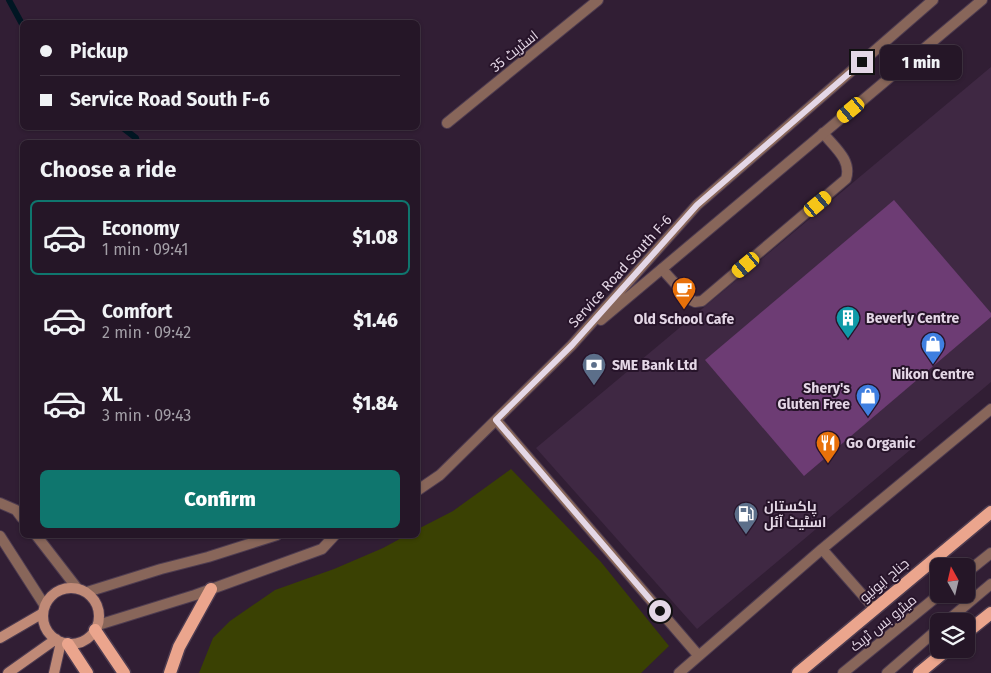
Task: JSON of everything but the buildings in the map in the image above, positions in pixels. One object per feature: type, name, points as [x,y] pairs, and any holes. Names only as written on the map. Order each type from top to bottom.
[{"type":"main road","name":"جناح ایونیو","points":[[798,673],[991,512]]},
{"type":"main road","points":[[0,638],[44,609],[50,598],[58,591],[67,588],[82,590],[95,601],[99,613],[96,628],[88,638],[78,643],[62,642],[8,673]]},
{"type":"main road","points":[[170,673],[179,647],[212,589]]},
{"type":"main road","points":[[44,609],[46,628],[62,642],[87,673]]},
{"type":"main road","points":[[975,626],[991,613]]},
{"type":"main road","points":[[96,628],[124,673]]},
{"type":"main road","points":[[54,673],[62,642]]},
{"type":"main road","points":[[919,673],[937,658]]},
{"type":"street","name":"اسٹریٹ 35","points":[[447,123],[598,0]]},
{"type":"street","name":"Service Road South F-6","points":[[572,345],[697,205],[933,0]]},
{"type":"street","name":"Service Road South F-6","points":[[572,345],[982,0]]},
{"type":"street","points":[[662,269],[689,299],[695,302],[702,301],[710,295],[846,179],[849,171],[846,161],[823,133]]},
{"type":"street","points":[[420,489],[440,475],[572,345]]},
{"type":"street","points":[[679,673],[822,549],[991,409]]},
{"type":"street","points":[[496,420],[698,655]]},
{"type":"street","points":[[0,503],[16,510],[20,515]]},
{"type":"street","points":[[0,536],[44,609]]},
{"type":"street","points":[[39,538],[82,590],[208,557],[268,538]]},
{"type":"street","points":[[96,628],[322,549],[332,538]]},
{"type":"street","points":[[822,549],[874,608]]},
{"type":"street","points":[[975,566],[991,553]]},
{"type":"street","points":[[957,613],[991,584]]},
{"type":"street","name":"میٹرو بس ٹریک","points":[[843,673],[930,602]]},
{"type":"street","points":[[887,673],[930,636]]},
{"type":"shaded area","points":[[991,67],[991,382],[697,629],[536,448]]},
{"type":"green space","points":[[511,469],[601,562],[669,646],[641,673],[199,673],[213,638],[230,621],[275,590],[334,569],[401,538],[420,538],[420,528],[453,511]]},
{"type":"waterway","points":[[9,0],[20,20]]},
{"type":"waterway","points":[[126,130],[136,140]]},
{"type":"place","name":"Old School Cafe","points":[[684,310]]},
{"type":"place","name":"Beverly Centre","points":[[848,339]]},
{"type":"place","name":"Nikon Centre","points":[[933,365]]},
{"type":"place","name":"SME Bank Ltd","points":[[594,386]]},
{"type":"place","name":"Shery's Gluten Free","points":[[868,417]]},
{"type":"place","name":"Go Organic","points":[[828,464]]},
{"type":"place","name":"پاکستان اسٹیٹ آئل","points":[[746,535]]},
{"type":"route","points":[[660,611],[496,420],[572,345],[697,205],[862,62]]}]
